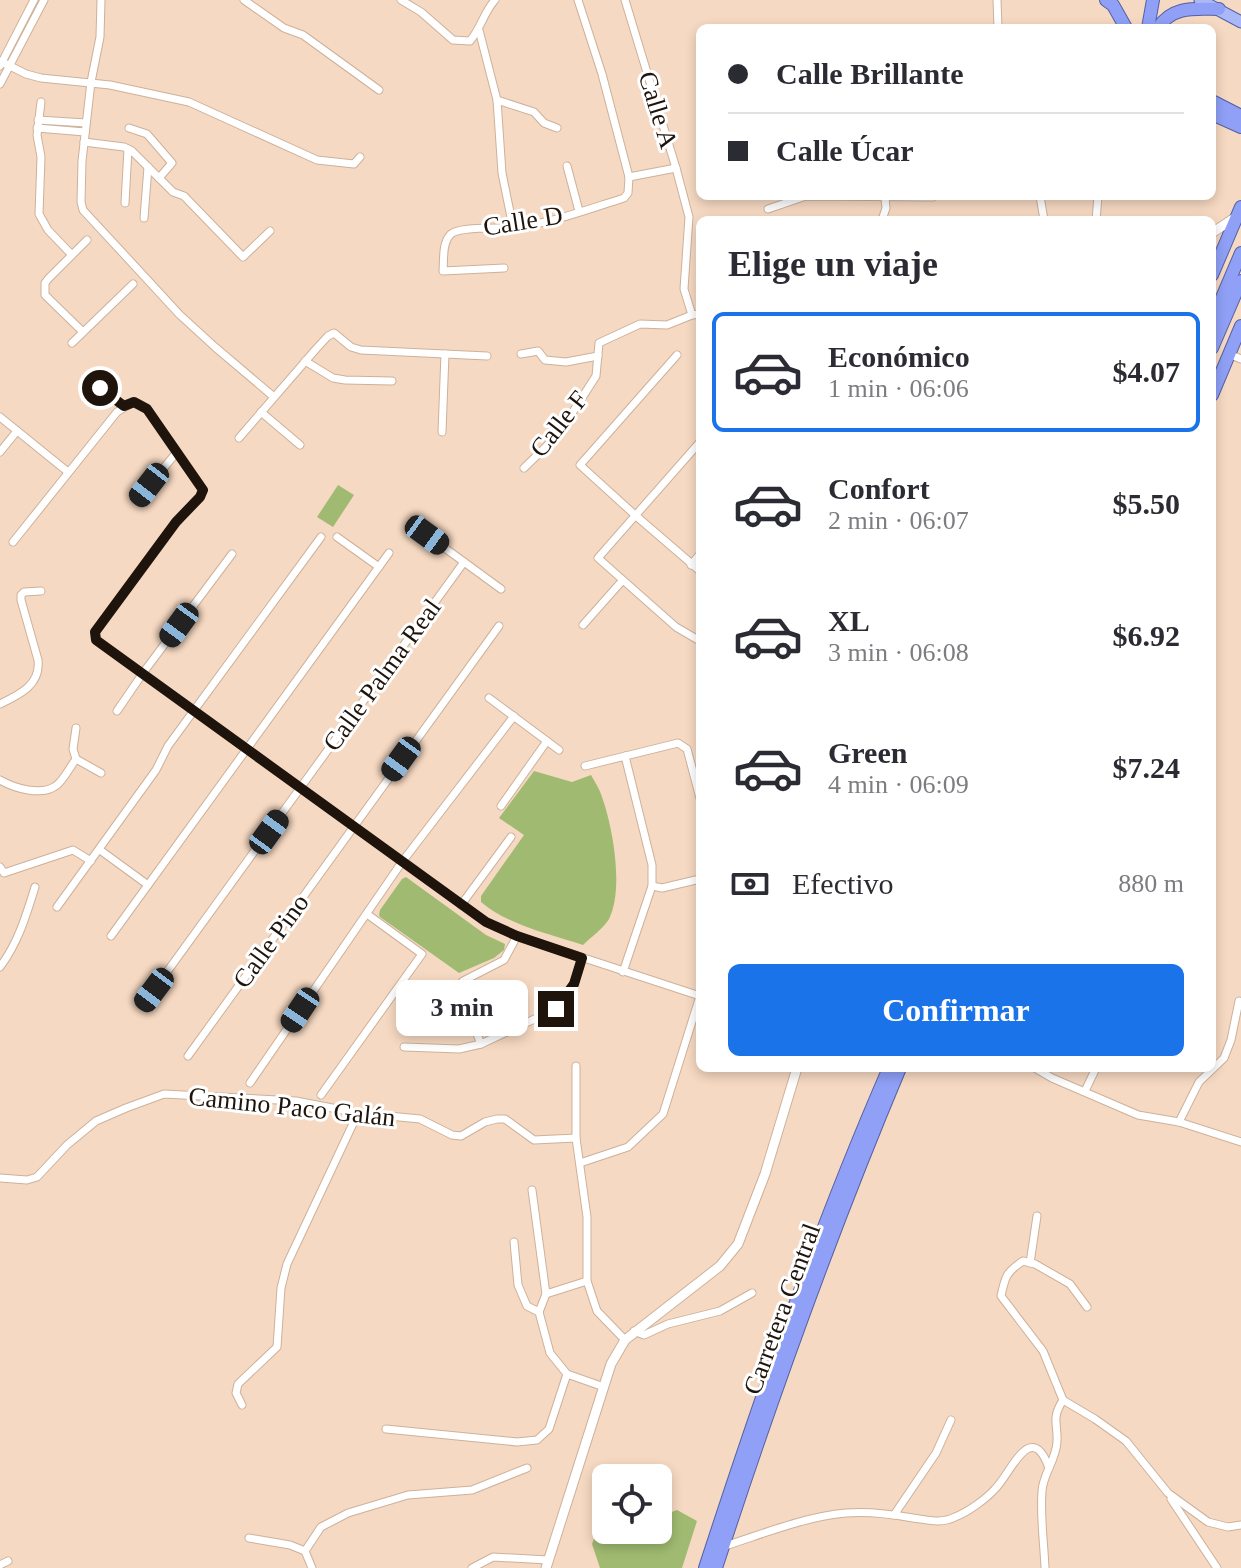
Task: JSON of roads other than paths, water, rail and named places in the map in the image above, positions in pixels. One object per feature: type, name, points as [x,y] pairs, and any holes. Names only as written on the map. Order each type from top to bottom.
[{"type":"highway","points":[[1106,0],[1113,5],[1124,24]]},
{"type":"highway","points":[[1149,24],[1153,0]]},
{"type":"highway","points":[[1161,24],[1176,11],[1219,9]]},
{"type":"highway","points":[[1216,103],[1237,113]]},
{"type":"highway","points":[[1216,116],[1241,127]]},
{"type":"highway","points":[[1216,265],[1239,212]]},
{"type":"highway","points":[[1216,312],[1241,253]]},
{"type":"highway","points":[[1216,339],[1241,281]]},
{"type":"highway","points":[[1216,388],[1235,357],[1241,326]]},
{"type":"highway","name":"Carretera Central","points":[[716,1568],[717,1546],[751,1430],[804,1281],[887,1072]]},
{"type":"highway","name":"Carretera Central","points":[[705,1568],[717,1546],[853,1182],[898,1072]]},
{"type":"main road","points":[[1200,0],[1241,22]]},
{"type":"street","points":[[0,84],[4,65],[34,0]]},
{"type":"street","points":[[4,65],[44,0]]},
{"type":"street","points":[[101,0],[100,37],[91,82],[82,161],[81,202],[87,215],[180,315],[274,397]]},
{"type":"street","points":[[244,0],[284,28],[303,35],[379,90]]},
{"type":"street","points":[[401,0],[421,12],[453,40],[470,41],[495,0]]},
{"type":"street","points":[[578,0],[602,74],[629,177],[676,168]]},
{"type":"street","name":"Calle A","points":[[625,0],[689,217],[684,289],[696,314]]},
{"type":"street","points":[[997,0],[998,24]]},
{"type":"street","points":[[479,30],[497,100],[502,173],[513,227]]},
{"type":"street","points":[[4,65],[41,78],[91,82],[189,102],[317,160],[354,164],[360,157]]},
{"type":"street","points":[[497,100],[534,112],[544,123],[557,128]]},
{"type":"street","points":[[41,102],[37,135],[41,157],[39,214],[48,230],[71,254]]},
{"type":"street","points":[[38,124],[86,127]]},
{"type":"street","points":[[129,128],[147,134],[172,163],[159,178]]},
{"type":"street","points":[[84,142],[128,149],[173,192],[184,196],[243,257],[270,231]]},
{"type":"street","points":[[125,203],[128,149]]},
{"type":"street","points":[[567,166],[579,211]]},
{"type":"street","points":[[144,218],[148,167]]},
{"type":"street","name":"Calle D","points":[[504,268],[443,271],[448,236],[456,230],[536,223],[624,198],[628,193],[629,177]]},
{"type":"street","points":[[768,209],[794,200]]},
{"type":"street","points":[[1216,230],[1239,212]]},
{"type":"street","points":[[83,332],[45,295],[45,283],[87,240]]},
{"type":"street","points":[[72,343],[133,284]]},
{"type":"street","name":"Calle F","points":[[524,468],[558,435],[596,376],[599,343],[640,324],[667,325],[696,314]]},
{"type":"street","points":[[239,438],[305,361],[334,333],[351,347],[361,350],[487,356]]},
{"type":"street","points":[[521,354],[538,351],[545,360],[560,362],[598,356]]},
{"type":"street","points":[[442,432],[445,354]]},
{"type":"street","points":[[677,355],[580,465],[696,568]]},
{"type":"street","points":[[305,361],[333,378],[392,381]]},
{"type":"street","points":[[100,388],[126,405]]},
{"type":"street","points":[[13,542],[111,419],[134,402],[147,409],[203,490],[95,632],[96,640],[486,922],[517,936],[696,995]]},
{"type":"street","points":[[261,412],[300,445]]},
{"type":"street","points":[[0,417],[68,472]]},
{"type":"street","points":[[0,452],[17,431]]},
{"type":"street","points":[[696,446],[598,558],[676,627],[696,639]]},
{"type":"street","points":[[137,500],[177,452]]},
{"type":"street","points":[[427,535],[501,589]]},
{"type":"street","points":[[57,907],[156,770],[193,710],[321,537]]},
{"type":"street","points":[[337,537],[379,567]]},
{"type":"street","points":[[111,936],[389,553]]},
{"type":"street","points":[[117,711],[232,554]]},
{"type":"street","points":[[691,565],[696,559]]},
{"type":"street","name":"Calle Palma Real","points":[[143,1005],[464,562]]},
{"type":"street","points":[[583,625],[622,581]]},
{"type":"street","points":[[0,704],[17,696],[36,679],[38,660],[21,595],[41,591]]},
{"type":"street","name":"Calle Pino","points":[[188,1056],[499,626]]},
{"type":"street","points":[[489,698],[559,750]]},
{"type":"street","points":[[250,1083],[402,862],[514,716]]},
{"type":"street","points":[[76,728],[73,749],[76,759],[101,773]]},
{"type":"street","points":[[501,806],[547,741]]},
{"type":"street","points":[[585,766],[678,743],[687,749],[696,783]]},
{"type":"street","points":[[623,972],[652,886],[652,865],[625,756]]},
{"type":"street","points":[[0,780],[23,789],[49,790],[58,785],[76,759]]},
{"type":"street","points":[[461,905],[511,837]]},
{"type":"street","points":[[0,867],[4,873],[73,850],[91,861]]},
{"type":"street","points":[[100,850],[148,885]]},
{"type":"street","points":[[652,886],[662,888],[696,880]]},
{"type":"street","points":[[0,967],[20,934],[35,887]]},
{"type":"street","points":[[321,1095],[422,954],[367,914]]},
{"type":"street","points":[[481,1044],[458,987],[463,981],[504,960],[517,936]]},
{"type":"street","points":[[404,1047],[459,1049],[481,1044],[556,1009],[574,984],[582,958]]},
{"type":"street","points":[[1216,1066],[1224,1058],[1231,1040],[1239,1001]]},
{"type":"street","points":[[580,1163],[628,1147],[663,1114],[696,1009]]},
{"type":"street","points":[[576,1066],[576,1138],[587,1217],[587,1281],[597,1311],[625,1340]]},
{"type":"street","points":[[472,1568],[493,1557],[547,1564],[611,1364],[634,1331],[720,1266],[738,1244],[765,1174],[796,1072]]},
{"type":"street","points":[[1042,1072],[1138,1115],[1179,1122],[1241,1142]]},
{"type":"street","points":[[1085,1091],[1094,1072]]},
{"type":"street","points":[[1179,1122],[1199,1082],[1209,1072]]},
{"type":"street","name":"Camino Paco Galán","points":[[0,1178],[27,1180],[37,1177],[67,1145],[96,1121],[164,1094],[296,1101],[358,1113],[420,1119],[452,1135],[461,1136],[485,1122],[505,1119],[534,1140],[576,1138]]},
{"type":"street","points":[[242,1405],[236,1393],[238,1384],[277,1347],[281,1288],[287,1264],[358,1113]]},
{"type":"street","points":[[532,1190],[546,1294],[539,1312],[550,1353],[567,1374],[604,1387]]},
{"type":"street","points":[[1030,1263],[1037,1216]]},
{"type":"street","points":[[514,1242],[518,1285],[527,1306],[539,1312]]},
{"type":"street","points":[[1087,1307],[1070,1284],[1023,1261],[1010,1269],[1001,1296],[1043,1351],[1063,1400],[1126,1441],[1168,1493],[1217,1568]]},
{"type":"street","points":[[546,1294],[587,1281]]},
{"type":"street","points":[[634,1331],[644,1335],[668,1324],[720,1311],[752,1293]]},
{"type":"street","points":[[386,1429],[517,1442],[537,1440],[549,1429],[567,1374]]},
{"type":"street","points":[[1045,1568],[1042,1491],[1057,1442],[1056,1411],[1063,1400]]},
{"type":"street","points":[[894,1515],[936,1453],[951,1420]]},
{"type":"street","points":[[717,1546],[829,1515],[872,1512],[939,1521],[959,1516],[995,1489],[1028,1448],[1042,1451],[1049,1468]]},
{"type":"street","points":[[305,1551],[321,1527],[348,1513],[408,1495],[472,1490],[527,1468]]},
{"type":"street","points":[[1168,1493],[1208,1522],[1228,1527],[1241,1525]]},
{"type":"street","points":[[249,1538],[290,1545],[305,1551],[312,1568]]}]
